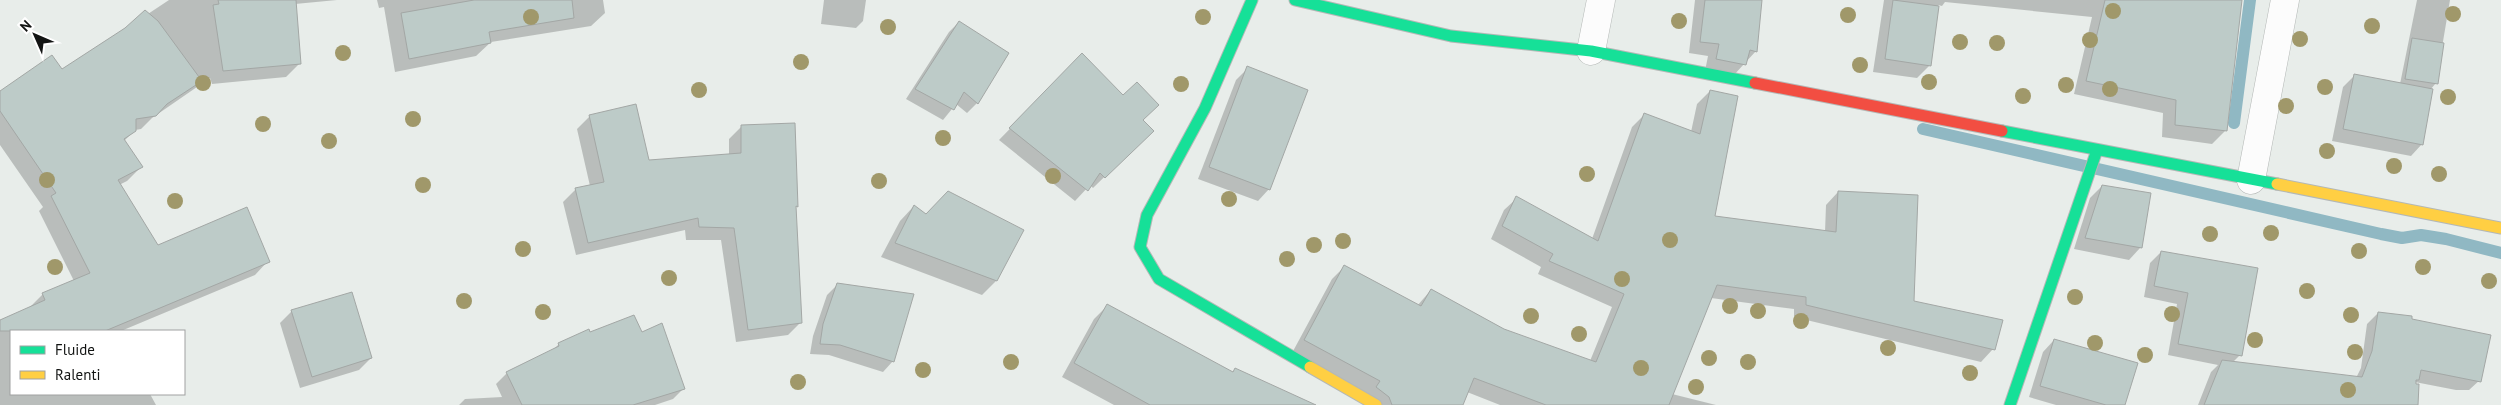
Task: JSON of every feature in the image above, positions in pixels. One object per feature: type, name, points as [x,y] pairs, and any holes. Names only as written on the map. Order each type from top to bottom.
[{"type":"street","points":[[1252,0],[1205,108],[1146,215],[1140,247],[1159,280],[1376,405]]},
{"type":"street","points":[[1295,0],[1451,36],[1592,51],[2501,228]]},
{"type":"street","points":[[1592,51],[1601,0]]},
{"type":"street","points":[[2252,180],[2285,0]]},
{"type":"street","points":[[2010,405],[2096,150]]},
{"type":"building","points":[[218,0],[296,0],[301,64],[223,71],[213,5],[219,4]]},
{"type":"building","points":[[474,0],[572,0],[574,18],[489,32],[491,43],[409,59],[401,13]]},
{"type":"building","points":[[1705,0],[1762,0],[1757,52],[1750,50],[1746,65],[1716,59],[1719,44],[1700,42]]},
{"type":"building","points":[[1893,0],[1939,6],[1931,66],[1885,59]]},
{"type":"building","points":[[2105,0],[2242,0],[2227,131],[2175,125],[2176,100],[2086,81]]},
{"type":"building","points":[[145,10],[158,21],[202,81],[167,104],[156,116],[136,119],[136,131],[124,139],[143,167],[118,180],[158,245],[247,207],[270,262],[107,330],[0,331],[0,320],[45,300],[42,293],[90,273],[51,196],[56,193],[0,111],[0,91],[52,55],[62,69],[125,28]]},
{"type":"building","points":[[959,21],[1009,53],[978,104],[964,92],[954,110],[915,89]]},
{"type":"building","points":[[2412,38],[2444,43],[2438,84],[2405,79]]},
{"type":"building","points":[[1082,53],[1123,95],[1137,82],[1159,105],[1143,120],[1154,131],[1105,178],[1100,173],[1088,191],[1009,128]]},
{"type":"building","points":[[1247,66],[1308,90],[1270,190],[1209,167]]},
{"type":"building","points":[[2354,74],[2433,89],[2423,145],[2343,129]]},
{"type":"building","points":[[1710,90],[1738,96],[1715,216],[1836,232],[1838,191],[1918,195],[1914,301],[2003,320],[1995,350],[1806,305],[1806,297],[1717,285],[1669,405],[1546,405],[1474,378],[1463,405],[1392,405],[1389,397],[1376,387],[1380,381],[1304,340],[1344,265],[1421,306],[1431,289],[1504,329],[1596,362],[1624,294],[1549,261],[1553,254],[1502,226],[1516,196],[1598,241],[1644,113],[1700,134]]},
{"type":"building","points":[[636,104],[649,160],[741,153],[741,125],[795,123],[798,207],[796,206],[802,323],[748,330],[734,228],[699,227],[698,218],[588,243],[575,188],[604,182],[589,115]]},
{"type":"building","points":[[2102,185],[2151,193],[2142,248],[2085,238]]},
{"type":"building","points":[[948,191],[1024,230],[997,281],[895,243],[914,205],[926,214]]},
{"type":"building","points":[[2161,251],[2258,268],[2242,356],[2178,344],[2188,293],[2154,286]]},
{"type":"building","points":[[837,283],[914,294],[894,362],[840,345],[820,344],[823,324]]},
{"type":"building","points":[[352,292],[372,358],[312,377],[291,310]]},
{"type":"building","points":[[1107,304],[1233,372],[1235,368],[1316,405],[1150,405],[1074,363]]},
{"type":"building","points":[[2378,312],[2412,316],[2412,319],[2491,335],[2481,382],[2421,370],[2419,380],[2416,380],[2416,384],[2419,384],[2418,405],[2204,405],[2222,360],[2362,377],[2372,351]]},
{"type":"building","points":[[634,315],[642,332],[662,323],[685,389],[633,405],[522,405],[506,372],[559,346],[558,343],[589,329],[590,332]]},
{"type":"building","points":[[2054,339],[2138,363],[2125,405],[2106,405],[2040,386]]},
{"type":"waterway","points":[[2234,123],[2250,0]]},
{"type":"waterway","points":[[1923,129],[2381,234],[2402,238],[2421,235],[2446,239],[2501,253]]},
{"type":"traffic: fast","points":[[1252,0],[1205,108],[1147,215],[1140,247],[1159,279],[1310,367]]},
{"type":"traffic: fast","points":[[1295,0],[1451,36],[1591,51],[1755,83]]},
{"type":"traffic: fast","points":[[2002,131],[2277,184]]},
{"type":"traffic: fast","points":[[2010,405],[2097,150]]},
{"type":"traffic: slow","points":[[2277,184],[2501,228]]},
{"type":"traffic: slow","points":[[1310,367],[1376,405]]},
{"type":"traffic: jam","points":[[1755,83],[2002,131]]}]
